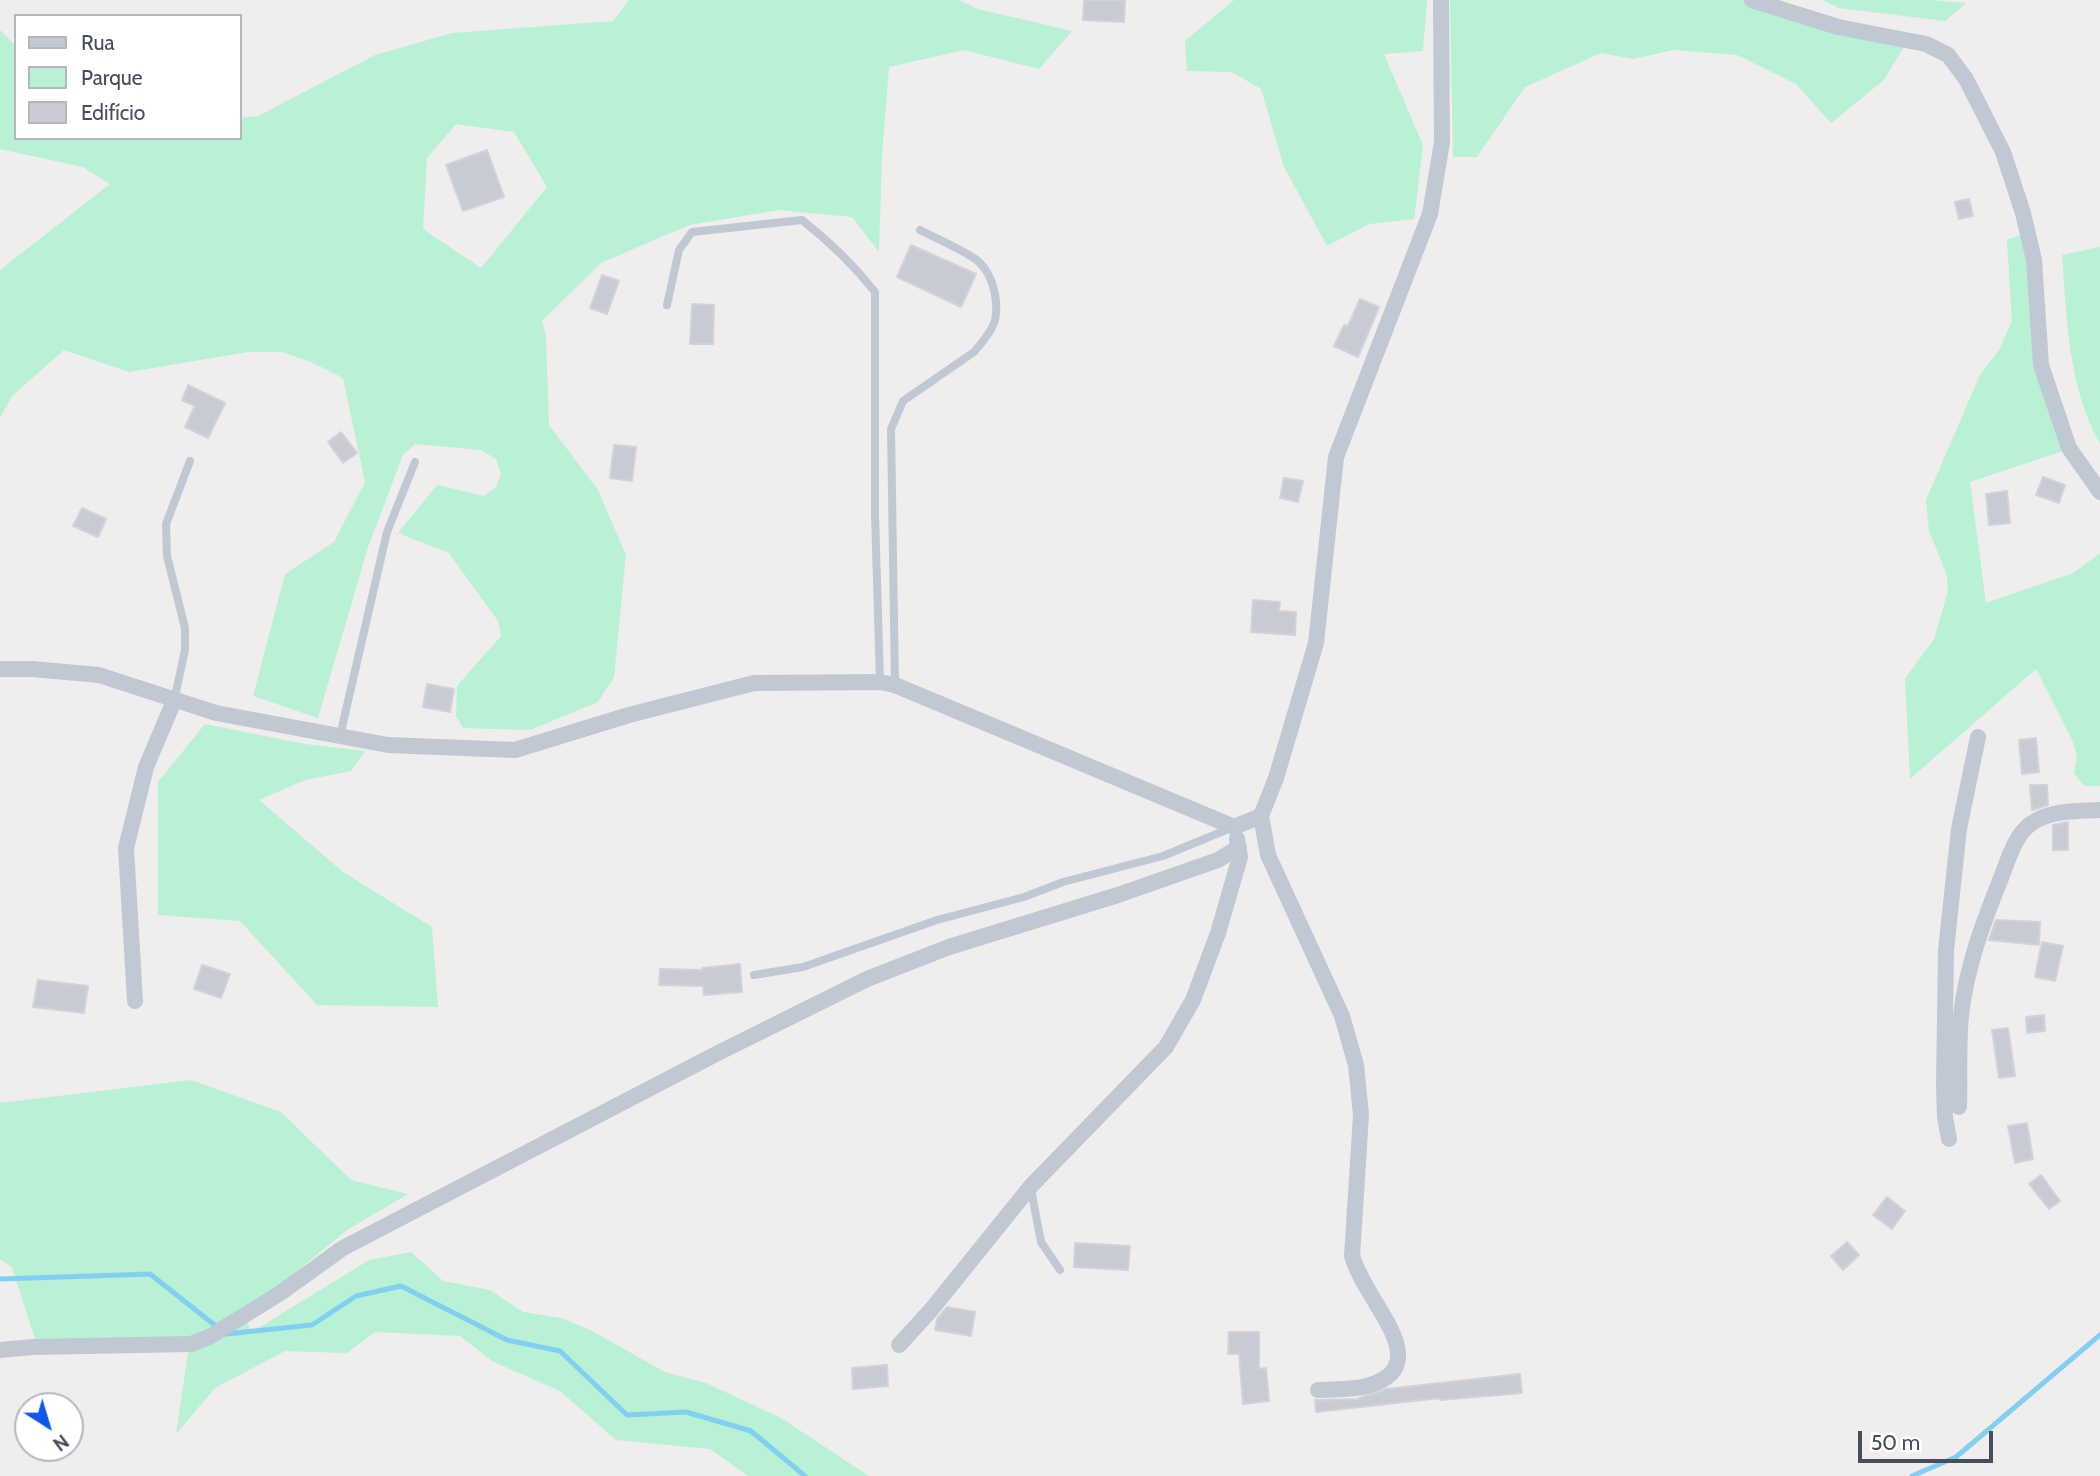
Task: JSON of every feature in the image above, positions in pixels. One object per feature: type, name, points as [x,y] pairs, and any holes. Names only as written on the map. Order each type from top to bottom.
[{"type":"street","points":[[1318,1390],[1366,1386],[1382,1380],[1392,1373],[1398,1363],[1399,1352],[1396,1336],[1358,1273],[1352,1256],[1361,1115],[1356,1065],[1342,1016],[1268,855],[1261,816],[1276,778],[1316,643],[1336,457],[1430,214],[1441,142],[1441,0]]},
{"type":"street","points":[[1752,0],[1838,27],[1926,44],[1948,55],[1966,79],[2003,152],[2023,213],[2034,260],[2041,365],[2069,448],[2100,492]]},
{"type":"street","points":[[0,669],[99,675],[216,713],[388,745],[515,750],[629,715],[754,683],[887,684],[1234,827],[1261,816]]},
{"type":"street","points":[[135,1001],[126,848],[146,767],[174,701]]},
{"type":"street","points":[[1949,1139],[1944,1087],[1947,950],[1959,829],[1978,737]]},
{"type":"street","points":[[1959,1107],[1961,1017],[1966,981],[1978,935],[2011,854],[2023,832],[2031,824],[2045,817],[2100,810]]},
{"type":"street","points":[[899,1345],[931,1310],[1031,1186],[1166,1046],[1193,1000],[1218,933],[1240,857],[1234,827]]},
{"type":"street","points":[[0,1350],[33,1347],[191,1345],[209,1337],[279,1294],[343,1248],[718,1053],[867,979],[949,947],[1118,895],[1218,860],[1240,847]]},
{"type":"lane","points":[[667,305],[679,250],[692,232],[802,220],[840,251],[875,292],[875,514],[887,684]]},
{"type":"lane","points":[[887,684],[891,429],[904,401],[974,352],[995,322],[996,302],[991,281],[979,262],[920,230]]},
{"type":"lane","points":[[174,701],[186,650],[184,628],[167,556],[166,524],[190,461]]},
{"type":"lane","points":[[340,736],[387,532],[415,462]]},
{"type":"lane","points":[[754,975],[803,967],[937,920],[1024,897],[1063,882],[1163,856],[1234,827]]},
{"type":"lane","points":[[1031,1186],[1041,1242],[1060,1269]]},
{"type":"green space","points":[[629,0],[959,0],[978,9],[1072,31],[1039,69],[964,50],[889,67],[882,155],[879,252],[852,217],[778,210],[689,225],[601,263],[542,321],[546,336],[549,425],[598,490],[626,555],[614,677],[598,702],[530,730],[463,728],[456,716],[457,686],[501,636],[498,621],[449,553],[398,533],[437,485],[484,496],[496,487],[501,474],[496,459],[481,450],[415,444],[403,455],[368,547],[318,718],[253,696],[285,574],[334,542],[365,482],[343,378],[283,352],[248,352],[129,372],[64,350],[12,396],[0,418],[0,270],[110,184],[83,167],[0,149],[0,30],[14,44],[14,140],[242,140],[242,118],[258,116],[375,55],[452,33],[613,21]],"holes":[[[456,124],[514,132],[547,187],[481,268],[423,229],[427,158]]]},
{"type":"green space","points":[[1234,0],[1427,0],[1423,51],[1384,54],[1423,145],[1414,219],[1369,224],[1327,246],[1284,167],[1261,89],[1232,72],[1187,71],[1185,41]]},
{"type":"green space","points":[[1450,0],[1777,0],[1908,40],[1884,80],[1831,123],[1796,84],[1737,55],[1673,50],[1633,59],[1601,53],[1525,87],[1477,157],[1453,157]]},
{"type":"green space","points":[[1823,0],[1930,0],[1966,3],[1945,21],[1839,8]]},
{"type":"green space","points":[[2030,231],[2044,347],[2069,449],[1970,482],[1986,603],[2073,573],[2100,553],[2100,786],[2084,786],[2074,773],[2077,757],[2073,742],[2036,669],[1910,779],[1905,679],[1934,639],[1948,591],[1947,575],[1929,531],[1926,500],[1980,375],[1999,350],[2012,321],[2007,240]]},
{"type":"green space","points":[[2100,247],[2100,444],[2089,422],[2075,376],[2062,255]]},
{"type":"green space","points":[[205,724],[305,744],[365,751],[351,771],[305,780],[259,800],[343,872],[432,927],[438,1007],[317,1005],[240,921],[158,915],[158,782]]},
{"type":"green space","points":[[191,1080],[281,1112],[351,1180],[408,1194],[347,1230],[274,1290],[242,1312],[252,1332],[369,1260],[411,1252],[443,1281],[490,1290],[523,1312],[562,1318],[592,1331],[665,1372],[706,1383],[781,1418],[869,1476],[748,1476],[710,1449],[616,1440],[560,1391],[492,1361],[460,1336],[375,1332],[347,1353],[285,1351],[215,1388],[176,1434],[190,1339],[35,1339],[12,1267],[0,1259],[0,1103]]},
{"type":"building","points":[[1084,0],[1125,0],[1124,22],[1083,20]]},
{"type":"building","points":[[487,150],[504,197],[463,211],[446,165]]},
{"type":"building","points":[[1969,199],[1973,216],[1959,219],[1955,202]]},
{"type":"building","points":[[911,245],[976,274],[961,307],[897,277]]},
{"type":"building","points":[[602,275],[619,281],[607,314],[590,308]]},
{"type":"building","points":[[1360,299],[1379,307],[1358,357],[1334,346],[1344,325],[1348,326]]},
{"type":"building","points":[[692,304],[714,305],[713,344],[690,344]]},
{"type":"building","points":[[188,385],[225,403],[208,438],[185,427],[195,406],[182,400]]},
{"type":"building","points":[[341,432],[357,453],[343,463],[328,442]]},
{"type":"building","points":[[614,445],[636,447],[632,481],[610,478]]},
{"type":"building","points":[[2043,477],[2065,485],[2059,503],[2036,495]]},
{"type":"building","points":[[1284,478],[1303,481],[1298,502],[1280,498]]},
{"type":"building","points":[[2007,491],[2010,523],[1989,525],[1986,494]]},
{"type":"building","points":[[82,508],[106,519],[98,537],[73,526]]},
{"type":"building","points":[[1253,600],[1280,602],[1279,611],[1296,612],[1295,635],[1251,632]]},
{"type":"building","points":[[427,684],[454,689],[450,712],[423,707]]},
{"type":"building","points":[[2036,738],[2039,772],[2022,774],[2019,740]]},
{"type":"building","points":[[2030,785],[2047,785],[2048,805],[2032,810]]},
{"type":"building","points":[[2068,822],[2068,850],[2053,850],[2053,825]]},
{"type":"building","points":[[1996,920],[2040,922],[2039,945],[1989,940]]},
{"type":"building","points":[[2042,942],[2063,946],[2055,981],[2035,977]]},
{"type":"building","points":[[740,964],[742,992],[704,995],[703,986],[659,985],[660,969],[702,970]]},
{"type":"building","points":[[202,965],[230,974],[221,998],[194,989]]},
{"type":"building","points":[[38,980],[88,986],[84,1013],[33,1007]]},
{"type":"building","points":[[2044,1015],[2045,1031],[2027,1033],[2026,1017]]},
{"type":"building","points":[[2008,1028],[2015,1076],[1999,1078],[1992,1030]]},
{"type":"building","points":[[2027,1123],[2033,1159],[2015,1163],[2008,1126]]},
{"type":"building","points":[[2041,1175],[2060,1201],[2049,1209],[2029,1184]]},
{"type":"building","points":[[1887,1197],[1905,1211],[1892,1229],[1873,1215]]},
{"type":"building","points":[[1847,1242],[1859,1255],[1843,1270],[1831,1256]]},
{"type":"building","points":[[1075,1243],[1130,1246],[1128,1270],[1074,1267]]},
{"type":"building","points":[[947,1307],[975,1312],[971,1336],[935,1330],[937,1319]]},
{"type":"building","points":[[1229,1332],[1259,1332],[1259,1369],[1266,1368],[1269,1401],[1243,1404],[1239,1354],[1228,1354]]},
{"type":"building","points":[[887,1365],[888,1386],[853,1389],[852,1368]]},
{"type":"building","points":[[1520,1374],[1522,1393],[1440,1398],[1316,1412],[1315,1400],[1357,1399],[1387,1389]]},
{"type":"waterway","points":[[0,1279],[150,1274],[226,1334],[312,1325],[356,1296],[401,1286],[507,1340],[560,1351],[627,1415],[686,1412],[751,1431],[805,1476]]},
{"type":"waterway","points":[[1912,1476],[1956,1457],[2100,1335]]}]
